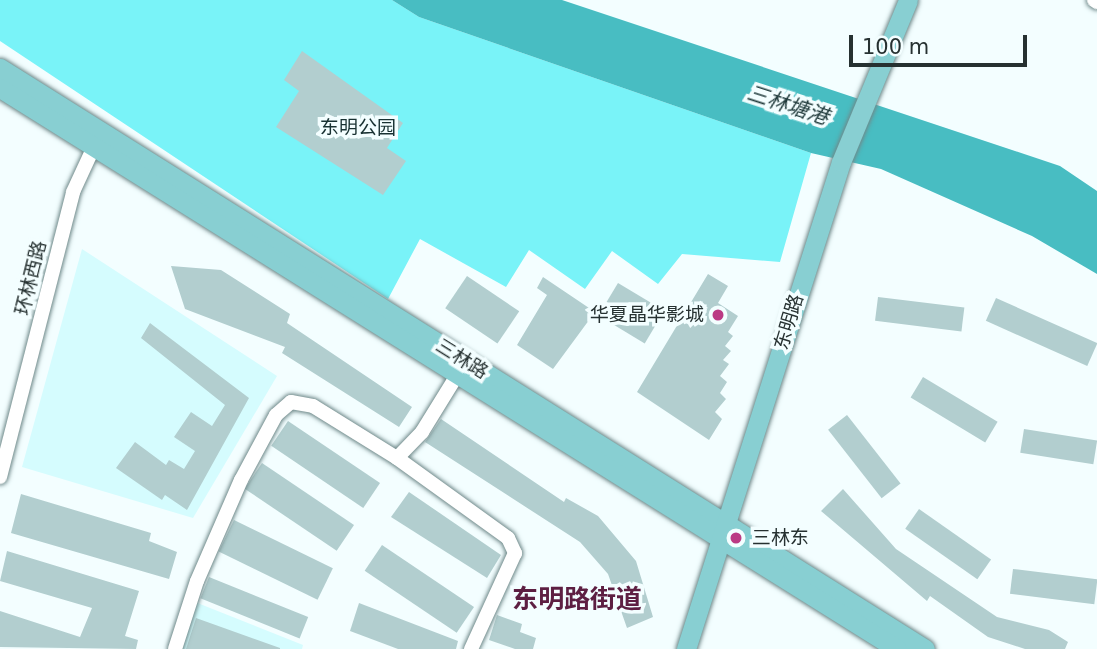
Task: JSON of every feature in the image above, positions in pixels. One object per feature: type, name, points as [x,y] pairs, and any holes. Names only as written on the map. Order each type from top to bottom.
[{"type":"main road","name":"东明路","points":[[686,649],[841,162],[868,90],[908,0]]},
{"type":"main road","name":"三林路","points":[[0,68],[96,141],[458,372],[925,649]]},
{"type":"main road","name":"三林路","points":[[0,88],[96,141],[723,531],[898,649]]},
{"type":"street","name":"环林西路","points":[[0,477],[73,192],[96,141]]},
{"type":"street","points":[[397,458],[422,432],[458,372]]},
{"type":"street","points":[[175,649],[208,555],[276,415],[291,402],[313,406],[397,458],[508,538],[515,553],[471,649]]},
{"type":"shaded area","points":[[82,249],[277,376],[193,518],[22,467]]},
{"type":"shaded area","points":[[195,602],[303,645],[302,649],[179,649]]},
{"type":"green space","name":"东明公园","points":[[0,0],[392,0],[419,17],[811,153],[780,262],[682,254],[658,284],[612,251],[585,289],[529,250],[506,287],[420,239],[388,299],[0,41]]},
{"type":"water","name":"三林塘港","points":[[392,0],[562,0],[1060,166],[1097,191],[1097,274],[1032,236],[881,169],[811,153],[419,17]]},
{"type":"building","points":[[302,51],[403,123],[387,148],[406,161],[383,195],[276,127],[299,91],[284,80]]},
{"type":"building","points":[[171,266],[221,270],[290,314],[287,323],[412,407],[399,427],[282,353],[285,347],[185,309]]},
{"type":"building","points":[[708,274],[728,286],[718,303],[738,316],[728,332],[733,336],[725,346],[731,351],[723,360],[729,364],[720,376],[727,382],[720,393],[726,399],[715,412],[722,419],[709,440],[637,392]]},
{"type":"building","points":[[467,276],[519,311],[497,344],[445,308]]},
{"type":"building","points":[[543,277],[595,312],[553,369],[517,345],[547,295],[537,288]]},
{"type":"building","points":[[618,283],[664,311],[645,343],[598,316]]},
{"type":"building","points":[[878,297],[964,308],[961,331],[875,321]]},
{"type":"building","points":[[996,298],[1097,343],[1087,366],[986,321]]},
{"type":"building","points":[[150,323],[249,398],[187,510],[165,495],[162,500],[116,468],[135,442],[166,465],[169,460],[184,469],[195,451],[174,437],[191,412],[212,426],[225,405],[141,338]]},
{"type":"building","points":[[923,377],[998,422],[985,442],[911,398]]},
{"type":"building","points":[[847,415],[901,484],[882,498],[828,430]]},
{"type":"building","points":[[441,419],[564,502],[566,498],[598,516],[636,561],[653,617],[627,628],[608,574],[580,542],[425,442]]},
{"type":"building","points":[[288,421],[380,483],[363,508],[271,446]]},
{"type":"building","points":[[1024,429],[1097,441],[1093,464],[1020,453]]},
{"type":"building","points":[[262,463],[354,525],[337,551],[245,489]]},
{"type":"building","points":[[843,489],[896,549],[997,617],[1049,630],[1068,642],[1065,649],[1025,649],[988,637],[930,596],[927,601],[821,511]]},
{"type":"building","points":[[409,492],[501,555],[487,578],[391,517]]},
{"type":"building","points":[[21,494],[151,533],[149,541],[177,552],[169,579],[11,533]]},
{"type":"building","points":[[919,509],[991,559],[977,579],[905,529]]},
{"type":"building","points":[[234,520],[333,568],[318,600],[219,551]]},
{"type":"building","points":[[382,545],[474,607],[457,633],[365,571]]},
{"type":"building","points":[[7,551],[139,591],[125,636],[138,640],[136,649],[0,647],[0,611],[80,637],[92,608],[0,581]]},
{"type":"building","points":[[1013,569],[1097,579],[1094,604],[1010,594]]},
{"type":"building","points":[[209,577],[308,617],[300,638],[200,598]]},
{"type":"building","points":[[359,603],[458,641],[456,649],[398,649],[350,631]]},
{"type":"building","points":[[497,615],[522,624],[520,632],[536,638],[533,649],[515,649],[489,640]]},
{"type":"building","points":[[196,618],[280,648],[280,649],[186,649]]},
{"type":"place","name":"华夏晶华影城","points":[[718,315]]},
{"type":"place","name":"三林东","points":[[736,538]]},
{"type":"district","name":"东明路街道","points":[[577,600]]}]
